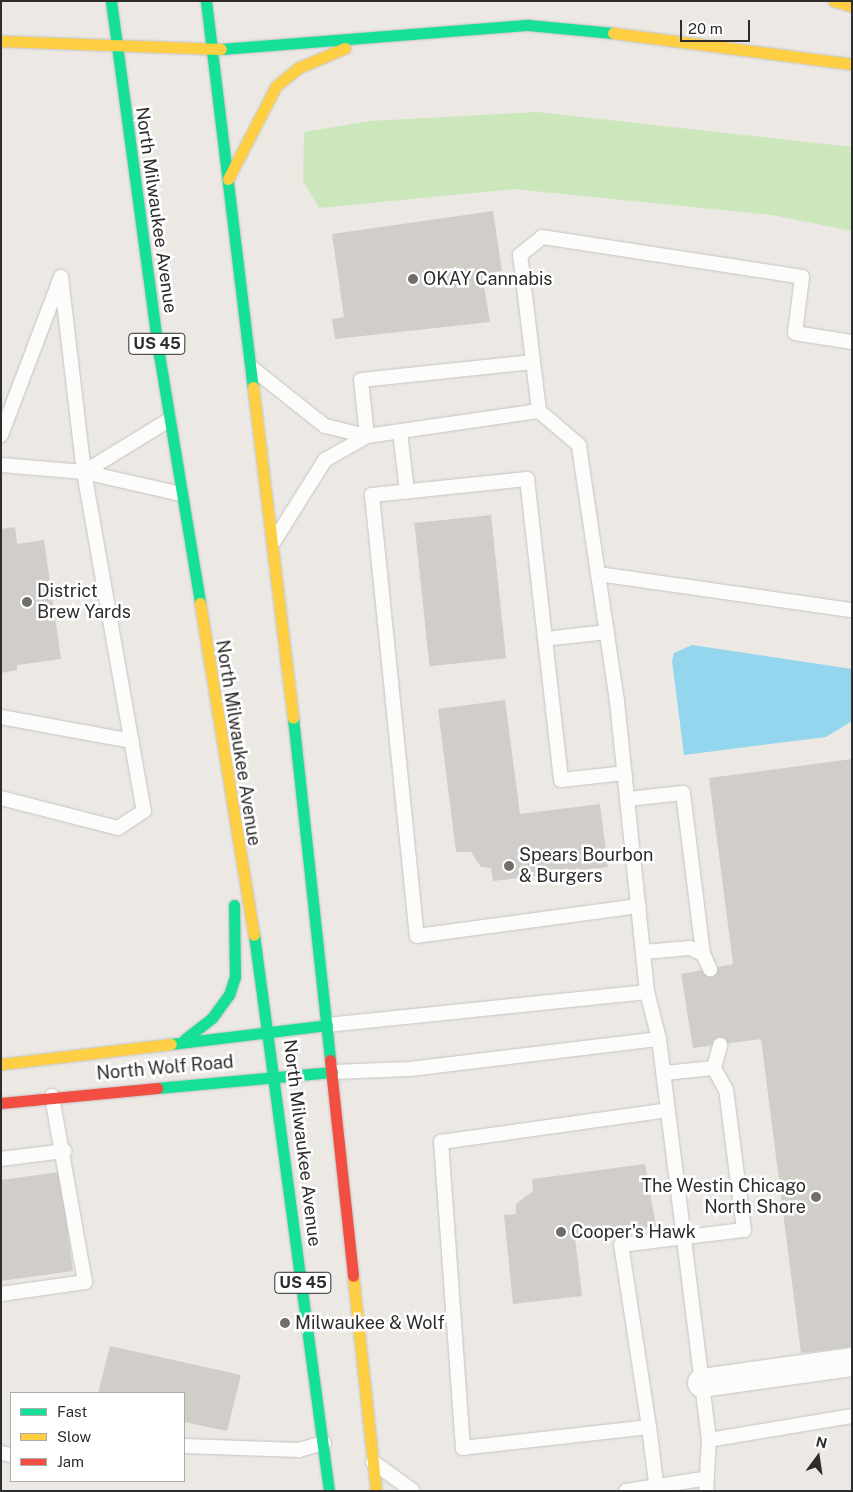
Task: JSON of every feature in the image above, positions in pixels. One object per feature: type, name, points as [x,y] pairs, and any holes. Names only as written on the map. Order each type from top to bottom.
[{"type":"main road","name":"North Milwaukee Avenue","points":[[111,1],[169,420],[231,814],[270,1030],[330,1491]]},
{"type":"main road","name":"North Milwaukee Avenue","points":[[206,1],[272,544],[327,1025],[376,1491]]},
{"type":"main road","points":[[834,1],[852,6]]},
{"type":"main road","points":[[1,41],[212,50],[528,25],[721,44],[852,64]]},
{"type":"main road","points":[[228,179],[276,86],[312,61],[372,37]]},
{"type":"main road","points":[[185,1039],[222,1007],[235,977],[231,814]]},
{"type":"main road","name":"North Wolf Road","points":[[1,1064],[185,1039],[327,1025]]},
{"type":"main road","name":"North Wolf Road","points":[[1,1103],[52,1096],[332,1072]]},
{"type":"street","points":[[702,1383],[852,1362]]},
{"type":"lane","points":[[626,1491],[704,1485],[709,1440],[664,1073],[659,1040],[647,992],[628,799],[607,632],[579,445],[539,411],[520,256],[542,237],[802,277],[795,333],[852,342]]},
{"type":"lane","points":[[1,435],[61,277],[84,472],[144,811],[118,828],[1,798]]},
{"type":"lane","points":[[367,436],[361,380],[533,362]]},
{"type":"lane","points":[[251,367],[325,426],[367,436],[539,411]]},
{"type":"lane","points":[[84,472],[169,420]]},
{"type":"lane","points":[[400,432],[407,492]]},
{"type":"lane","points":[[272,544],[325,460],[367,436]]},
{"type":"lane","points":[[1,465],[84,472],[181,494]]},
{"type":"lane","points":[[625,773],[561,780],[527,480],[372,495],[417,936],[639,906]]},
{"type":"lane","points":[[598,574],[852,610]]},
{"type":"lane","points":[[545,639],[607,632]]},
{"type":"lane","points":[[1,717],[132,741]]},
{"type":"lane","points":[[628,799],[683,793],[703,954],[710,969]]},
{"type":"lane","points":[[644,952],[690,948],[703,954]]},
{"type":"lane","points":[[327,1025],[647,992]]},
{"type":"lane","points":[[332,1072],[410,1069],[659,1040]]},
{"type":"lane","points":[[656,1488],[621,1245],[744,1230],[726,1090],[714,1068],[720,1045]]},
{"type":"lane","points":[[664,1073],[714,1068]]},
{"type":"lane","points":[[1,1294],[85,1282],[64,1151],[52,1096]]},
{"type":"lane","points":[[648,1427],[463,1448],[441,1142],[668,1110]]},
{"type":"lane","points":[[1,1159],[64,1151]]},
{"type":"lane","points":[[709,1440],[852,1416]]},
{"type":"lane","points":[[185,1446],[299,1450],[324,1443]]},
{"type":"lane","points":[[373,1462],[413,1491]]},
{"type":"green space","points":[[537,112],[852,147],[852,231],[772,215],[514,189],[319,208],[303,181],[304,132],[369,121]]},
{"type":"water","points":[[692,645],[852,669],[852,721],[826,737],[684,755],[672,661],[674,653]]},
{"type":"building","points":[[493,211],[502,271],[482,274],[490,322],[335,339],[332,319],[344,317],[332,234]]},
{"type":"building","points":[[491,515],[506,658],[429,666],[414,523]]},
{"type":"building","name":"District Brew Yards","points":[[15,527],[17,544],[44,540],[61,659],[17,665],[17,670],[1,673],[1,529]]},
{"type":"building","points":[[505,700],[520,814],[600,804],[608,867],[493,881],[491,868],[481,867],[471,852],[456,852],[438,709]]},
{"type":"building","name":"The Westin Chicago North Shore","points":[[852,759],[852,1347],[801,1353],[761,1039],[693,1048],[681,974],[733,964],[709,778]]},
{"type":"building","name":"Cooper's Hawk","points":[[645,1164],[656,1226],[575,1238],[582,1296],[513,1304],[504,1215],[516,1214],[516,1204],[533,1191],[532,1179]]},
{"type":"building","points":[[60,1172],[73,1271],[1,1281],[1,1180]]},
{"type":"building","points":[[110,1346],[241,1375],[227,1431],[185,1422],[185,1392],[98,1392]]},
{"type":"traffic: fast","points":[[111,1],[159,354],[200,603]]},
{"type":"traffic: fast","points":[[206,1],[253,387]]},
{"type":"traffic: fast","points":[[221,49],[528,25],[613,33]]},
{"type":"traffic: fast","points":[[293,718],[330,1060]]},
{"type":"traffic: fast","points":[[185,1039],[212,1018],[229,995],[235,977],[234,905]]},
{"type":"traffic: fast","points":[[254,935],[329,1491]]},
{"type":"traffic: fast","points":[[171,1044],[327,1025]]},
{"type":"traffic: fast","points":[[157,1088],[332,1072]]},
{"type":"traffic: slow","points":[[834,1],[852,6]]},
{"type":"traffic: slow","points":[[613,33],[852,64]]},
{"type":"traffic: slow","points":[[1,41],[221,49]]},
{"type":"traffic: slow","points":[[228,179],[276,86],[298,68],[345,48]]},
{"type":"traffic: slow","points":[[253,387],[293,718]]},
{"type":"traffic: slow","points":[[200,603],[254,935]]},
{"type":"traffic: slow","points":[[1,1064],[171,1044]]},
{"type":"traffic: slow","points":[[353,1276],[376,1491]]},
{"type":"traffic: jam","points":[[330,1060],[353,1276]]},
{"type":"traffic: jam","points":[[1,1103],[157,1088]]},
{"type":"place","name":"OKAY Cannabis","points":[[413,279]]},
{"type":"place","name":"District Brew Yards","points":[[27,602]]},
{"type":"place","name":"Spears Bourbon & Burgers","points":[[509,866]]},
{"type":"place","name":"The Westin Chicago North Shore","points":[[816,1197]]},
{"type":"place","name":"Cooper's Hawk","points":[[561,1232]]},
{"type":"place","name":"Milwaukee & Wolf","points":[[285,1323]]}]
